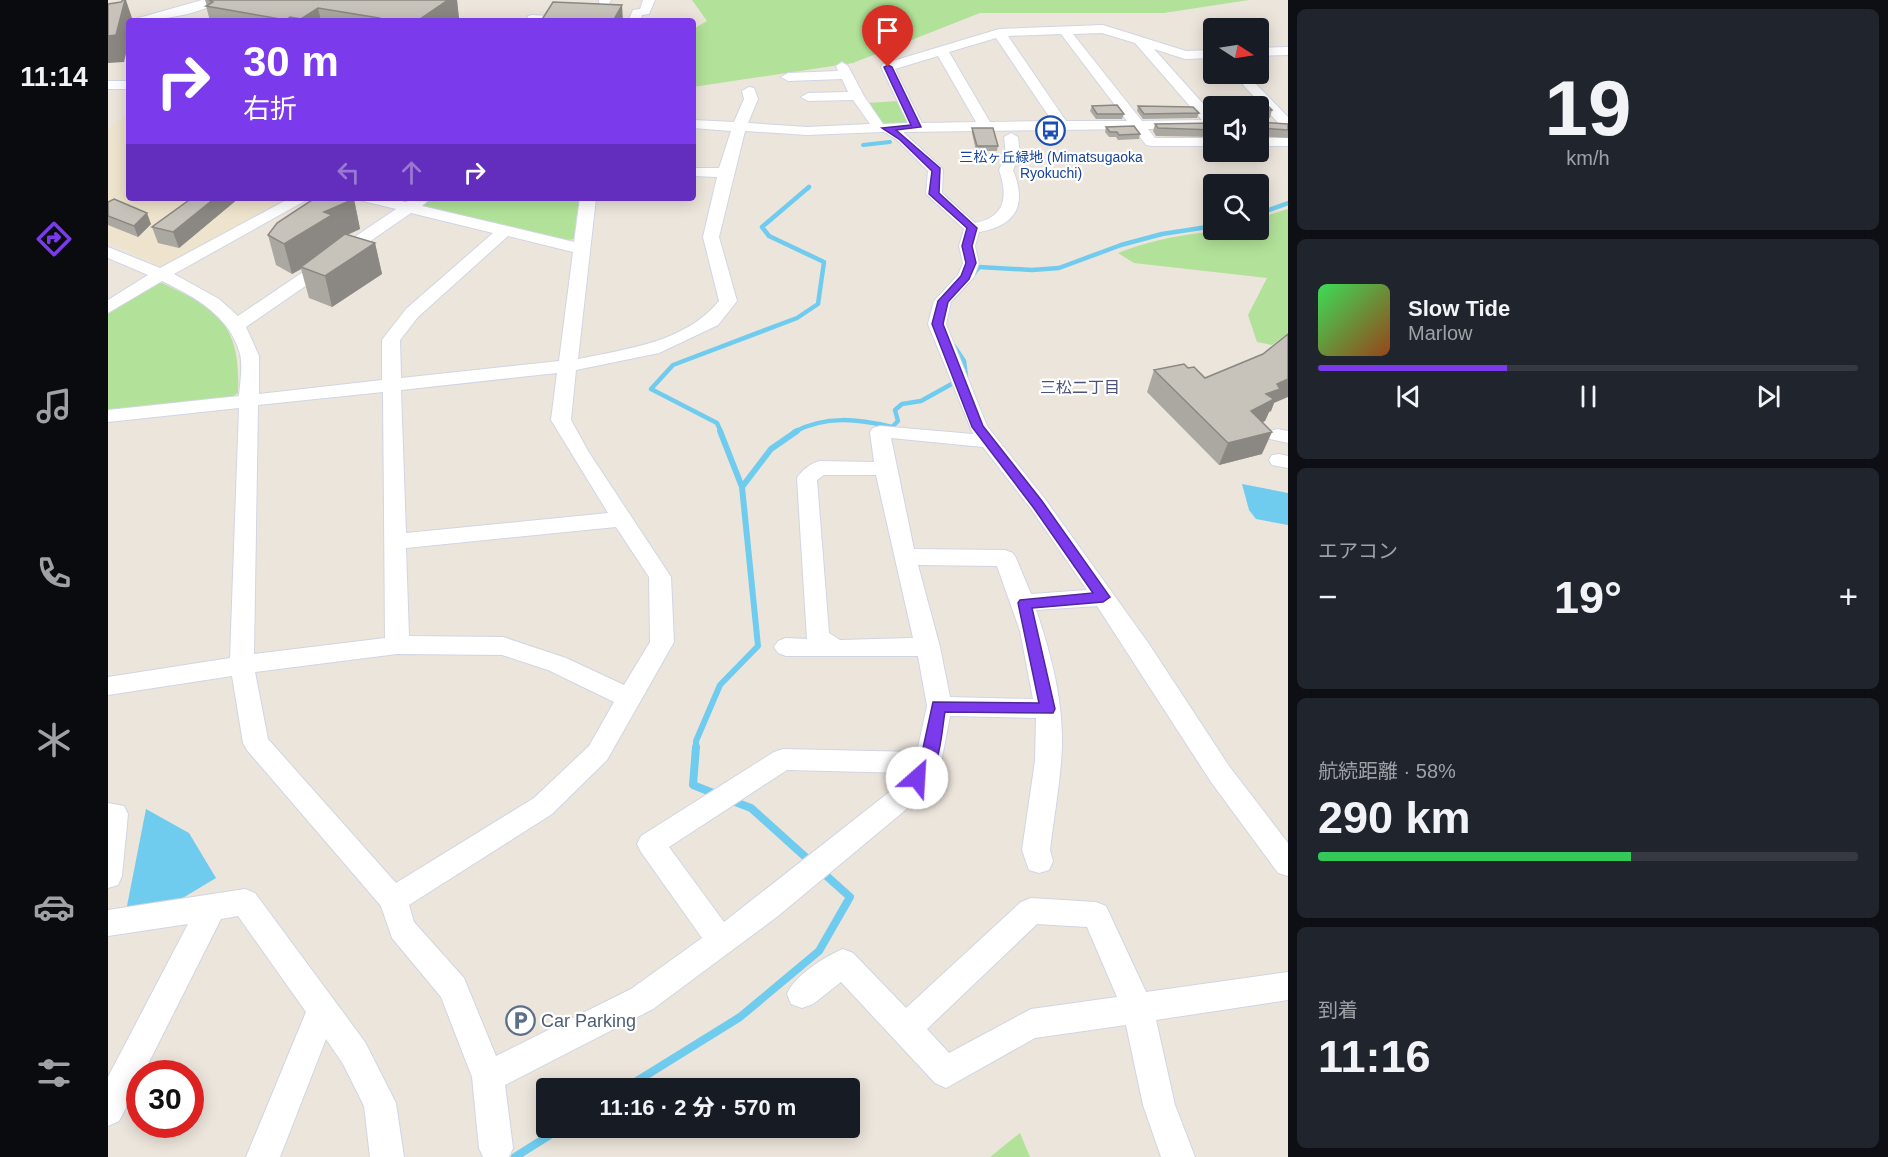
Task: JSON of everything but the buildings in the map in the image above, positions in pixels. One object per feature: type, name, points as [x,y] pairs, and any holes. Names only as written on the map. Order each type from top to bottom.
[{"type":"street","points":[[143,18],[214,0]]},
{"type":"street","points":[[635,18],[637,13],[645,11],[649,0]]},
{"type":"street","points":[[917,127],[888,67],[999,33],[1103,29],[1185,55],[1203,54]]},
{"type":"street","points":[[1064,30],[1151,142],[1203,142]]},
{"type":"street","points":[[999,33],[1062,126]]},
{"type":"street","points":[[1139,40],[1203,113]]},
{"type":"street","points":[[942,51],[986,127]]},
{"type":"street","points":[[1269,52],[1288,51]]},
{"type":"street","points":[[788,77],[844,70],[857,96],[883,128],[902,137],[936,170],[934,194],[972,228],[993,225],[1006,215],[1011,205],[1014,194],[1006,170],[1013,155],[1011,137]]},
{"type":"street","points":[[1249,84],[1287,124]]},
{"type":"street","points":[[108,85],[126,85]]},
{"type":"street","points":[[108,416],[568,366],[653,350],[712,321],[728,301],[711,237],[725,174],[739,127],[751,99],[749,91]]},
{"type":"street","points":[[808,97],[857,96]]},
{"type":"street","points":[[696,123],[807,131],[917,127],[1203,124]]},
{"type":"street","points":[[1269,124],[1287,124]]},
{"type":"street","points":[[1269,142],[1288,142]]},
{"type":"street","points":[[696,172],[725,174]]},
{"type":"street","points":[[108,308],[162,274],[296,201]]},
{"type":"street","points":[[397,201],[416,203],[504,231],[582,249]]},
{"type":"street","points":[[393,900],[543,806],[598,753],[662,642],[660,577],[561,420],[588,201]]},
{"type":"street","points":[[236,326],[416,203]]},
{"type":"street","points":[[972,228],[967,246],[971,263],[966,277],[943,301],[938,324],[978,427],[1038,504],[1141,650],[1220,774],[1288,864]]},
{"type":"street","points":[[397,645],[391,340],[412,313],[504,231]]},
{"type":"street","points":[[108,252],[162,274],[214,305],[236,326],[250,356],[242,665],[256,743],[393,900],[402,929],[453,988],[488,1077],[496,1148]]},
{"type":"street","points":[[488,1077],[642,999],[768,907],[906,794],[928,764],[939,706],[928,647],[918,616],[883,460],[880,432],[897,432],[950,441],[988,440]]},
{"type":"street","points":[[836,649],[818,637],[807,478],[819,468],[883,460]]},
{"type":"street","points":[[395,542],[622,519]]},
{"type":"street","points":[[905,557],[1005,558],[1024,603],[1048,709],[1047,773],[1036,850],[1039,861]]},
{"type":"street","points":[[1024,603],[1103,597]]},
{"type":"street","points":[[108,686],[242,665],[397,645],[503,646],[557,664],[628,698]]},
{"type":"street","points":[[786,646],[836,649],[928,647]]},
{"type":"street","points":[[939,706],[1048,709]]},
{"type":"street","points":[[722,941],[651,844],[783,759],[928,764]]},
{"type":"street","points":[[108,814],[115,814],[108,876]]},
{"type":"street","points":[[108,923],[245,902],[354,1053],[380,1102],[387,1157]]},
{"type":"street","points":[[108,1110],[211,909]]},
{"type":"street","points":[[905,1029],[1031,910],[1096,915],[1138,1010],[1159,1106],[1178,1157]]},
{"type":"street","points":[[802,994],[843,963],[946,1072],[1031,1024],[1138,1010],[1288,986]]},
{"type":"street","points":[[263,1157],[322,1007]]},
{"type":"shaded area","points":[[126,114],[126,201],[287,201],[162,267],[108,242],[108,129]]},
{"type":"green space","points":[[692,0],[1249,0],[1164,13],[980,13],[853,63],[696,87],[696,27],[707,21]]},
{"type":"green space","points":[[899,101],[908,122],[906,123],[880,125],[866,103]]},
{"type":"green space","points":[[426,201],[579,201],[574,239],[568,240],[423,207],[422,204]]},
{"type":"green space","points":[[1288,209],[1288,333],[1272,345],[1257,342],[1248,315],[1267,278],[1134,263],[1118,253],[1170,238],[1203,233],[1203,240],[1269,240],[1269,215]]},
{"type":"green space","points":[[162,283],[199,302],[223,323],[236,351],[238,393],[232,397],[108,411],[108,314],[155,284]]},
{"type":"green space","points":[[1020,1133],[1030,1157],[990,1157]]},
{"type":"water","points":[[1242,484],[1288,493],[1288,525],[1256,519],[1249,510]]},
{"type":"water","points":[[146,809],[189,833],[216,878],[176,902],[126,911]]},
{"type":"waterway","points":[[863,145],[890,142]]},
{"type":"waterway","points":[[721,432],[717,423],[651,389],[673,365],[797,318],[818,304],[824,262],[769,236],[762,227],[809,187],[807,189]]},
{"type":"waterway","points":[[1269,210],[1288,203]]},
{"type":"waterway","points":[[970,279],[979,267],[1032,270],[1059,268],[1121,245],[1162,234],[1203,228]]},
{"type":"waterway","points":[[794,432],[818,423],[842,420],[892,427],[898,421],[895,410],[902,404],[921,401],[966,376],[964,361],[954,346]]},
{"type":"waterway","points":[[720,431],[742,487]]},
{"type":"waterway","points":[[742,487],[771,449],[797,431]]},
{"type":"waterway","points":[[696,747],[696,741],[720,685],[758,646],[742,487]]},
{"type":"waterway","points":[[696,747],[693,785],[718,795]]},
{"type":"waterway","points":[[730,800],[751,808],[811,862]]},
{"type":"waterway","points":[[642,1078],[740,1017],[819,951],[850,897],[821,871]]},
{"type":"waterway","points":[[515,1157],[545,1138]]},
{"type":"place","name":"三松ヶ丘緑地 (Mimatsugaoka Ryokuchi)","points":[[1051,130]]},
{"type":"place","name":"Car Parking","points":[[520,1021]]},
{"type":"district","name":"三松二丁目","points":[[1080,387]]},
{"type":"route","points":[[888,67],[917,127],[886,128],[902,137],[936,170],[934,194],[972,228],[967,246],[971,263],[966,277],[943,301],[938,324],[978,427],[1038,504],[1103,597],[1024,603],[1048,709],[939,706],[928,764],[917,778]]}]
